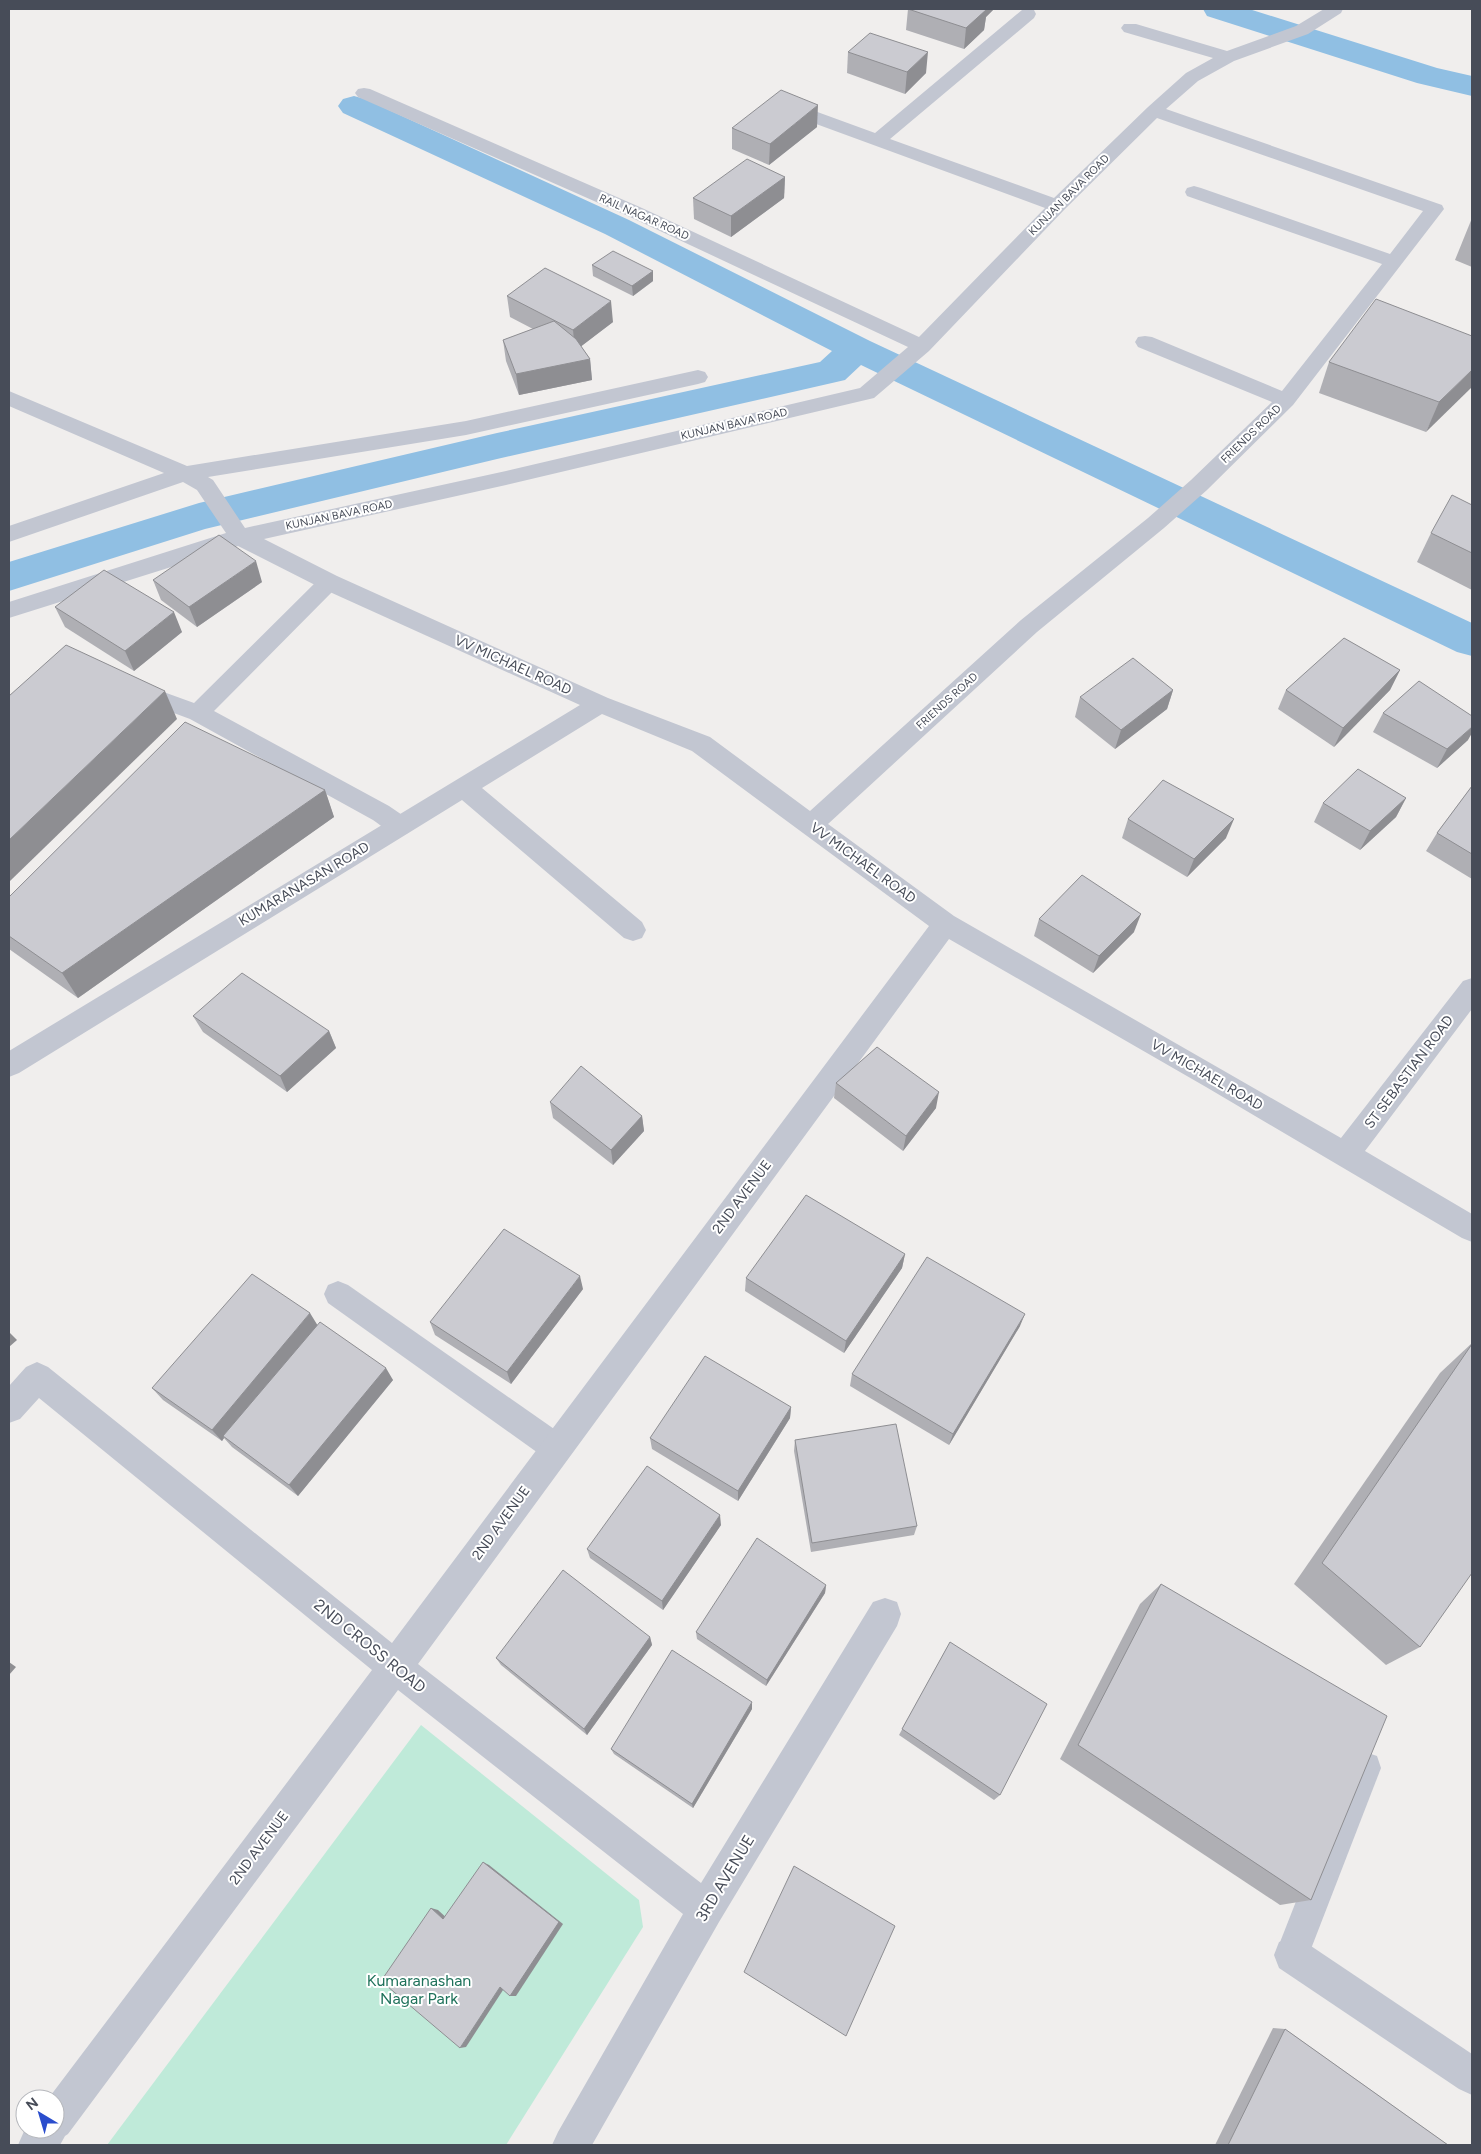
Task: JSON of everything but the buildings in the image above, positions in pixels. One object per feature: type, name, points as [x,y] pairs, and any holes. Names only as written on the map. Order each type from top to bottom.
[{"type":"street","name":"KUNJAN BAVA ROAD","points":[[9,610],[238,535],[506,478],[867,393],[922,346],[1057,206],[1154,111],[1192,77],[1228,57],[1302,30],[1335,9]]},
{"type":"street","points":[[878,140],[1028,14]]},
{"type":"street","points":[[1130,28],[1228,57]]},
{"type":"street","name":"RAIL NAGAR ROAD","points":[[364,93],[635,212],[922,346]]},
{"type":"street","points":[[783,106],[1057,206]]},
{"type":"street","name":"FRIENDS ROAD","points":[[812,825],[1029,626],[1156,523],[1199,485],[1286,400],[1435,209],[1154,111]]},
{"type":"street","points":[[1194,192],[1394,262]]},
{"type":"street","points":[[1145,342],[1286,400]]},
{"type":"street","points":[[9,534],[185,474],[466,428],[698,377]]},
{"type":"street","points":[[9,398],[185,474],[205,485],[238,535]]},
{"type":"street","name":"VV MICHAEL ROAD","points":[[238,535],[329,582],[600,704],[701,744],[945,924],[1472,1229]]},
{"type":"street","name":"KUMARANASAN ROAD","points":[[9,1065],[600,704]]},
{"type":"street","points":[[463,787],[633,930]]},
{"type":"street","name":"2ND AVENUE","points":[[65,2108],[395,1667],[945,924]]},
{"type":"street","name":"ST SEBASTIAN ROAD","points":[[1345,1155],[1472,989]]},
{"type":"street","name":"2ND CROSS ROAD","points":[[9,1408],[38,1377],[395,1667],[706,1909]]},
{"type":"street","name":"3RD AVENUE","points":[[574,2144],[706,1909],[885,1614]]},
{"type":"street","points":[[1292,1955],[1472,2076]]},
{"type":"lane","points":[[198,713],[329,582]]},
{"type":"lane","points":[[117,682],[198,713],[381,813],[400,826]]},
{"type":"lane","points":[[338,1294],[556,1448]]},
{"type":"lane","points":[[1292,1955],[1365,1768]]},
{"type":"green space","name":"Kumaranashan Nagar Park","points":[[421,1725],[639,1900],[643,1927],[506,2145],[107,2145]]},
{"type":"waterway","points":[[1218,9],[1428,76],[1472,86]]},
{"type":"waterway","points":[[354,106],[617,227],[857,349]]},
{"type":"waterway","points":[[9,577],[199,517],[497,446],[832,371],[857,349]]},
{"type":"waterway","points":[[857,349],[1472,641]]}]
